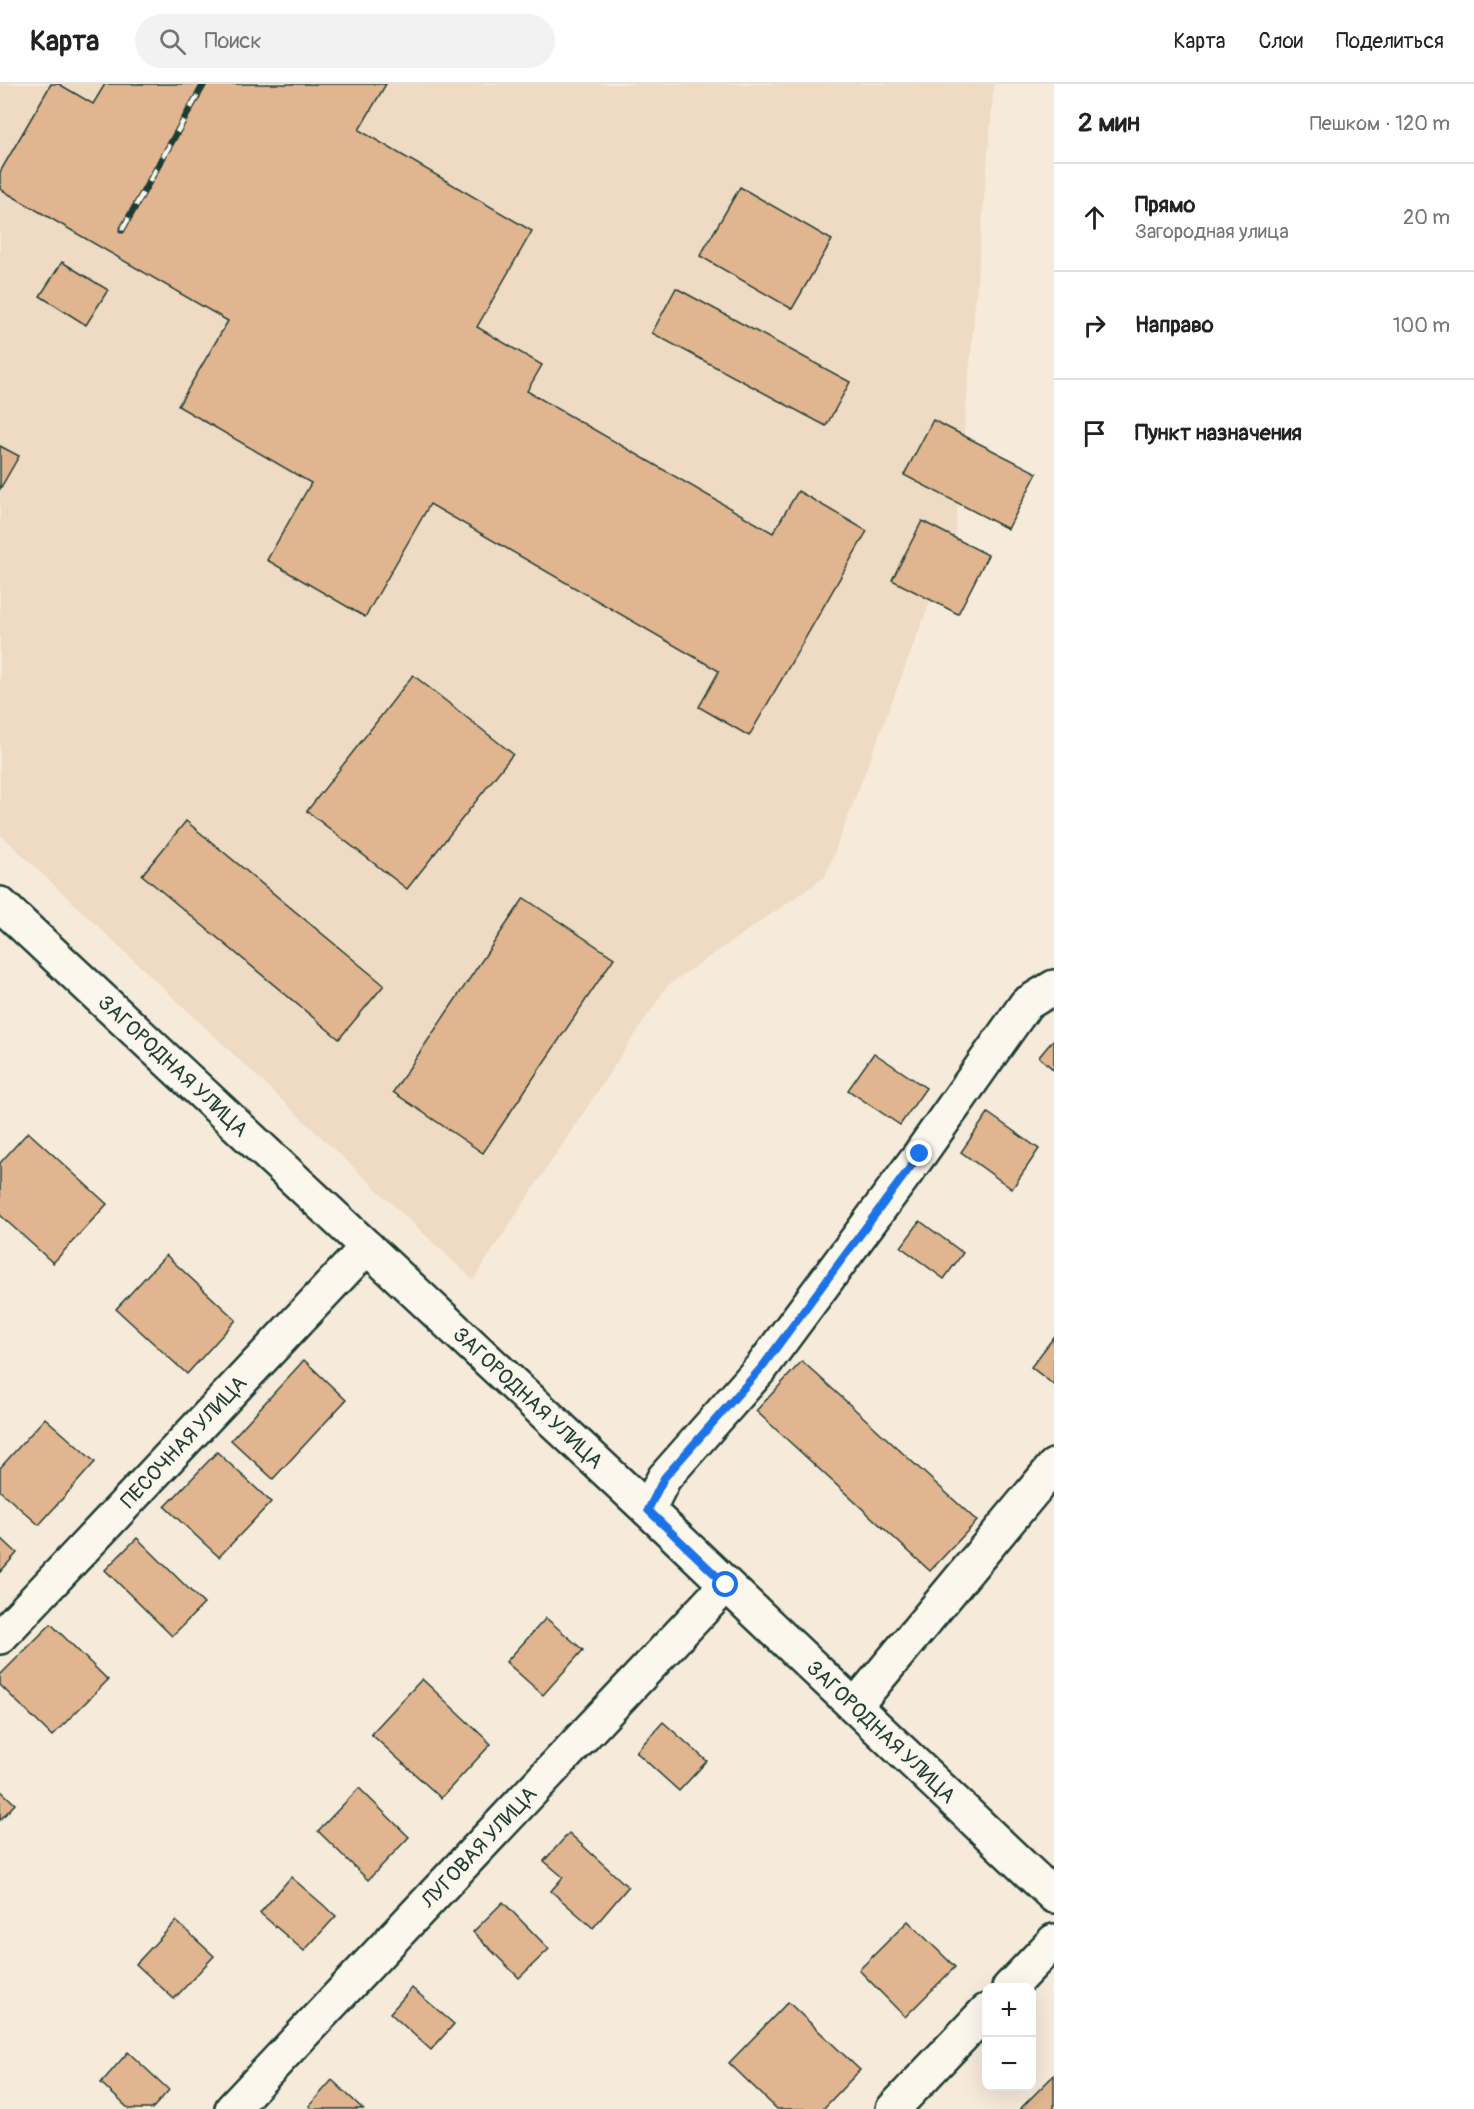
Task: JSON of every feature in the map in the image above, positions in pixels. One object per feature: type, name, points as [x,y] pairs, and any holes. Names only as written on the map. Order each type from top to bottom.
[{"type":"street","name":"ЗАГОРОДНАЯ УЛИЦА","points":[[0,904],[648,1510],[1054,1896]]},
{"type":"street","points":[[648,1510],[664,1478],[762,1367],[920,1154],[1026,1004],[1054,987]]},
{"type":"street","name":"ПЕСОЧНАЯ УЛИЦА","points":[[0,1637],[367,1247]]},
{"type":"street","points":[[855,1706],[1054,1466]]},
{"type":"street","name":"ЛУГОВАЯ УЛИЦА","points":[[232,2109],[726,1585]]},
{"type":"street","points":[[1014,1983],[1054,1941]]},
{"type":"street","points":[[892,2109],[982,2016]]},
{"type":"shaded area","points":[[0,84],[994,84],[955,536],[825,877],[667,986],[473,1280],[0,834]]},
{"type":"building","points":[[51,84],[59,84],[93,104],[105,84],[386,84],[359,130],[532,231],[477,327],[542,365],[527,391],[773,533],[798,491],[867,531],[749,736],[699,707],[719,671],[430,504],[365,617],[267,560],[311,483],[178,406],[228,321],[0,189],[0,172]]},
{"type":"building","points":[[740,187],[832,240],[792,309],[700,256]]},
{"type":"building","points":[[62,262],[108,290],[86,325],[40,296]]},
{"type":"building","points":[[676,288],[850,382],[826,426],[652,333]]},
{"type":"building","points":[[933,420],[1037,473],[1008,529],[904,475]]},
{"type":"building","points":[[0,446],[19,456],[0,489]]},
{"type":"building","points":[[922,521],[988,555],[958,614],[892,580]]},
{"type":"building","points":[[413,675],[513,754],[407,889],[307,811]]},
{"type":"building","points":[[186,821],[384,985],[339,1039],[142,875]]},
{"type":"building","points":[[524,898],[614,958],[483,1153],[393,1092]]},
{"type":"building","points":[[1054,1039],[1054,1070],[1039,1057]]},
{"type":"building","points":[[874,1053],[926,1088],[900,1125],[848,1090]]},
{"type":"building","points":[[988,1113],[1039,1149],[1012,1189],[961,1152]]},
{"type":"building","points":[[28,1132],[107,1204],[53,1263],[0,1215],[0,1163]]},
{"type":"building","points":[[920,1221],[963,1253],[944,1279],[901,1247]]},
{"type":"building","points":[[166,1255],[236,1320],[187,1374],[116,1309]]},
{"type":"building","points":[[1054,1337],[1054,1385],[1031,1367]]},
{"type":"building","points":[[304,1360],[346,1400],[273,1479],[231,1440]]},
{"type":"building","points":[[802,1361],[977,1521],[930,1571],[756,1411]]},
{"type":"building","points":[[45,1418],[95,1462],[39,1525],[0,1491],[0,1468]]},
{"type":"building","points":[[217,1452],[271,1502],[219,1557],[165,1507]]},
{"type":"building","points":[[0,1537],[17,1553],[0,1572]]},
{"type":"building","points":[[137,1538],[204,1604],[172,1636],[105,1570]]},
{"type":"building","points":[[546,1618],[583,1650],[543,1695],[506,1662]]},
{"type":"building","points":[[51,1624],[108,1680],[52,1736],[0,1685],[0,1675]]},
{"type":"building","points":[[422,1679],[491,1744],[441,1798],[371,1734]]},
{"type":"building","points":[[663,1722],[707,1761],[679,1791],[636,1752]]},
{"type":"building","points":[[359,1788],[409,1837],[368,1880],[318,1831]]},
{"type":"building","points":[[0,1790],[15,1804],[0,1820]]},
{"type":"building","points":[[569,1833],[628,1887],[593,1928],[551,1891],[563,1877],[544,1861]]},
{"type":"building","points":[[291,1877],[336,1916],[304,1951],[260,1913]]},
{"type":"building","points":[[503,1902],[549,1949],[519,1978],[473,1932]]},
{"type":"building","points":[[176,1921],[214,1956],[174,1999],[136,1964]]},
{"type":"building","points":[[908,1921],[955,1967],[905,2017],[859,1970]]},
{"type":"building","points":[[412,1988],[454,2024],[431,2050],[390,2013]]},
{"type":"building","points":[[788,2002],[860,2070],[823,2109],[777,2109],[729,2063]]},
{"type":"building","points":[[128,2052],[169,2090],[152,2109],[129,2109],[101,2083]]},
{"type":"building","points":[[1054,2075],[1054,2109],[1020,2109]]},
{"type":"building","points":[[332,2080],[363,2109],[312,2109],[309,2106]]},
{"type":"railway","points":[[122,230],[204,84]]},
{"type":"route","points":[[726,1585],[648,1510],[664,1478],[762,1367],[920,1154]]}]
